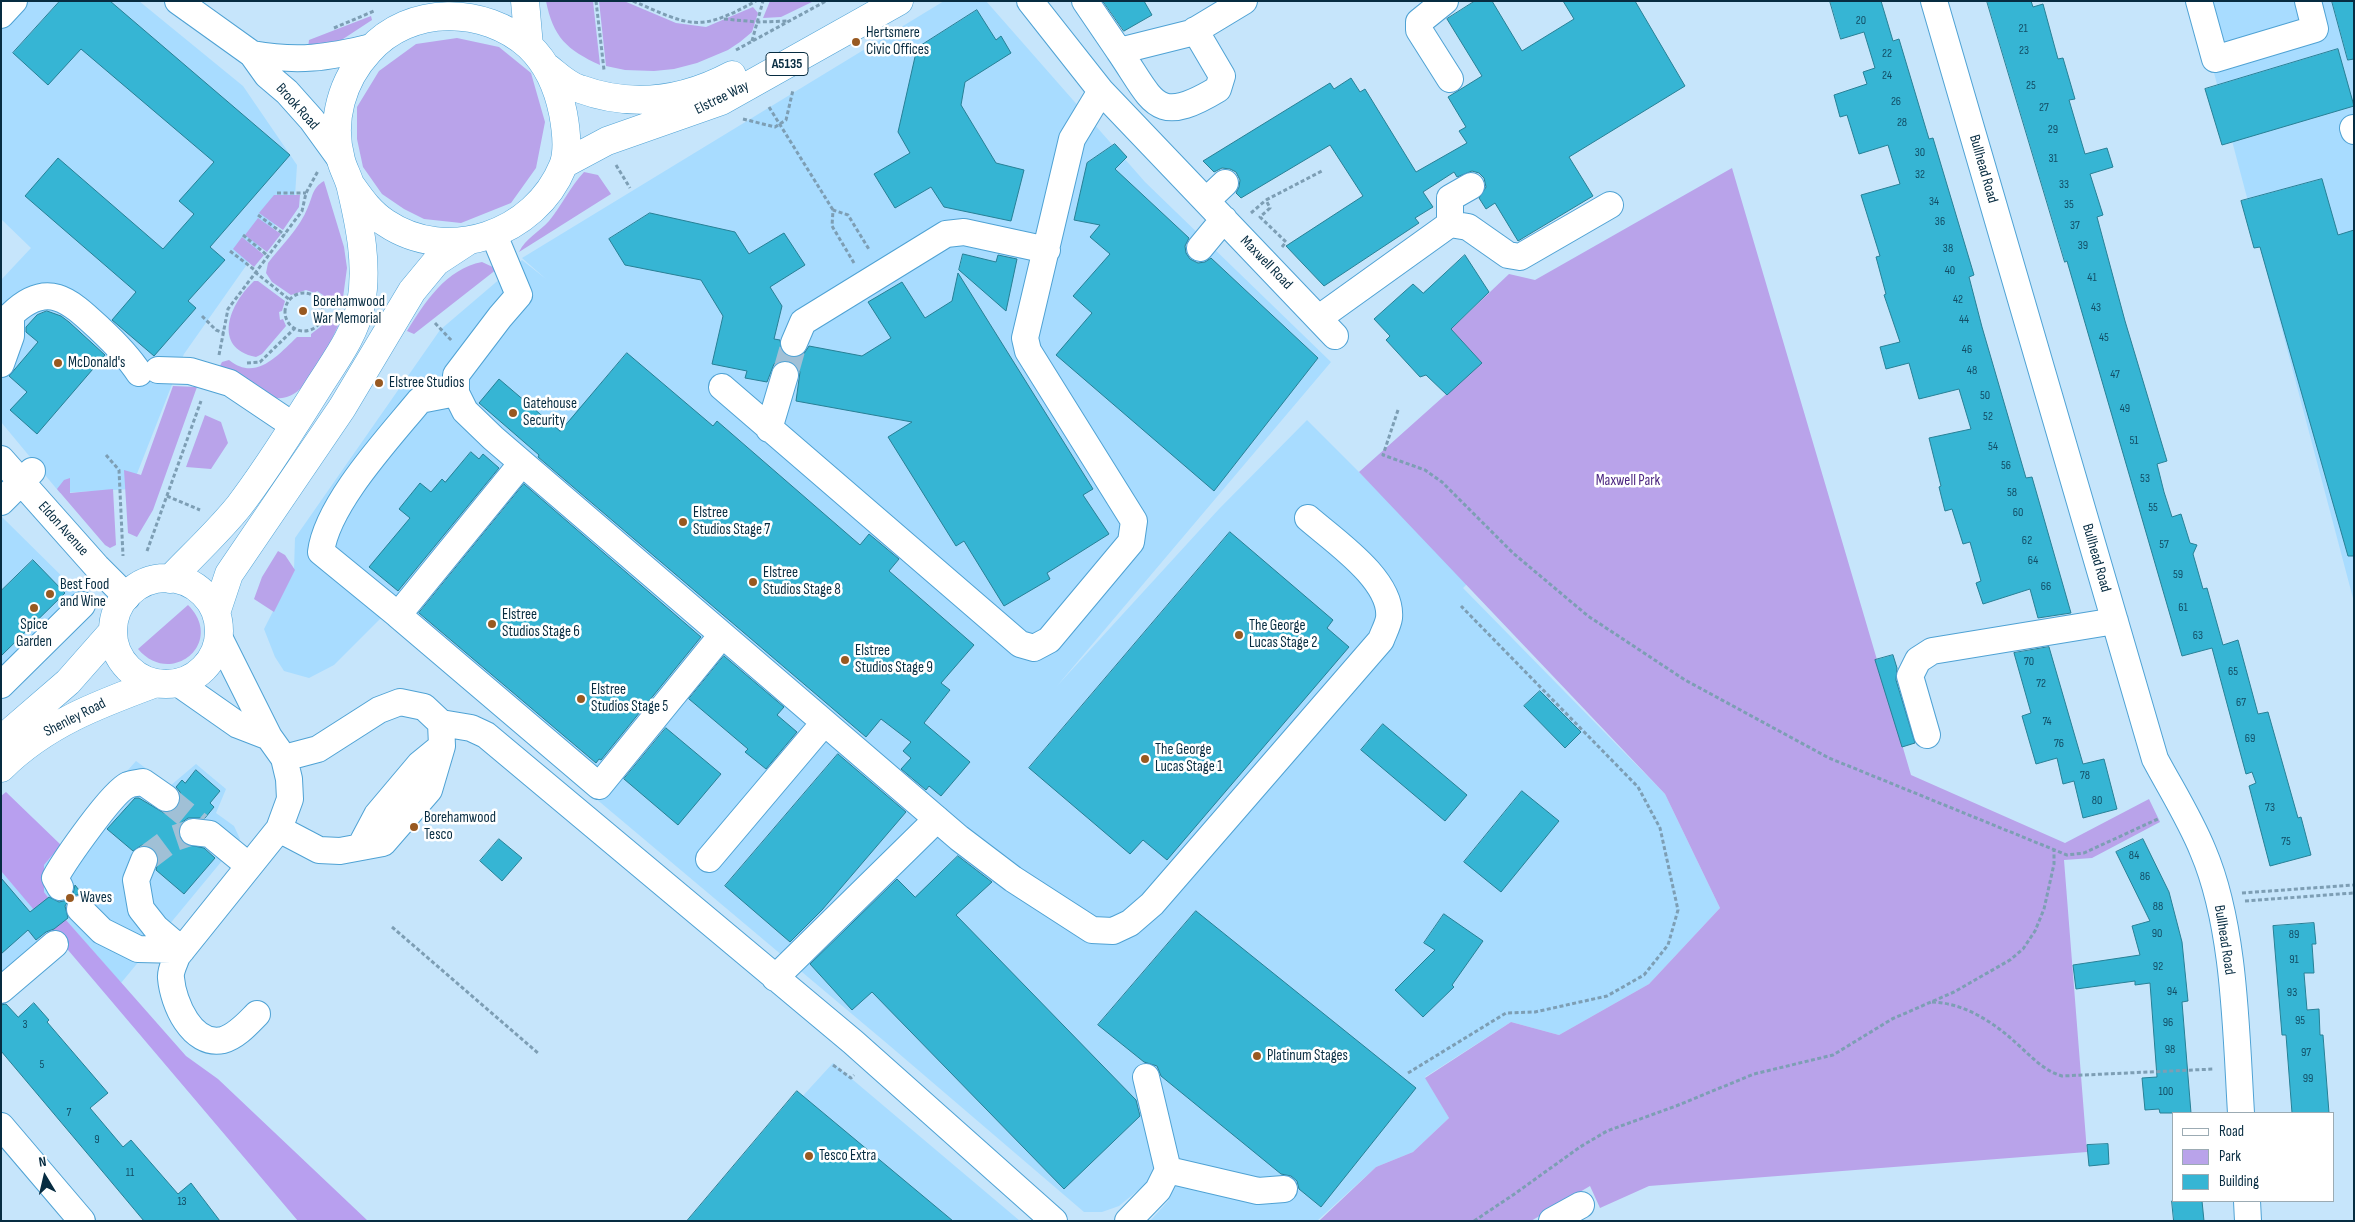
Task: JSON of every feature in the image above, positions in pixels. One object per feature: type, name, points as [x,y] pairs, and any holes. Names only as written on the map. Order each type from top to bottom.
[{"type":"main road","points":[[416,21],[448,1]]},
{"type":"main road","points":[[526,1],[529,46]]},
{"type":"main road","name":"Elstree Way","points":[[546,67],[578,89],[624,101],[667,99],[714,84],[862,1]]},
{"type":"main road","name":"Elstree Way","points":[[564,164],[607,141],[721,101],[899,1]]},
{"type":"main road","points":[[170,579],[238,506],[294,426],[352,334],[360,307],[365,278],[363,245],[337,170],[337,136],[338,111],[342,95],[356,65],[372,48],[397,28],[416,21],[446,16],[478,18],[504,29],[529,46],[546,67],[559,93],[565,123],[564,164],[553,184],[538,202],[519,221],[494,235],[468,241],[438,243],[410,236],[384,222],[364,204],[337,170]]},
{"type":"main road","points":[[217,625],[210,602],[200,590],[186,582],[170,579],[146,583],[127,597],[115,618],[113,631],[116,649],[125,665],[139,677],[167,683],[201,671],[216,650],[217,625],[229,574],[342,408],[412,291],[436,262],[468,241]]},
{"type":"main road","name":"Shenley Road","points":[[1,740],[68,682],[113,631]]},
{"type":"main road","name":"Shenley Road","points":[[1,768],[20,750],[62,721],[107,701],[167,683]]},
{"type":"street","points":[[1,15],[14,1]]},
{"type":"street","name":"Brook Road","points":[[178,1],[252,54],[267,75],[287,92],[312,120],[337,170]]},
{"type":"street","name":"Maxwell Road","points":[[1030,1],[1100,91],[1327,327],[1450,224]]},
{"type":"street","points":[[1085,1],[1153,101],[1170,109],[1193,104],[1218,89],[1222,76],[1195,30]]},
{"type":"street","points":[[1119,51],[1195,30],[1244,1]]},
{"type":"street","points":[[1445,1],[1419,22],[1419,30],[1450,79]]},
{"type":"street","name":"Bullhead Road","points":[[1934,1],[2155,759],[2203,851],[2218,899],[2229,958],[2241,1112]]},
{"type":"street","points":[[2199,1],[2215,58],[2315,29],[2308,1]]},
{"type":"street","name":"Brook Road","points":[[252,54],[284,59],[331,58],[372,48]]},
{"type":"street","points":[[722,387],[1020,644],[1034,648],[1049,640],[1131,542],[1134,521],[1028,351],[1024,338],[1047,250],[1072,139],[1100,91]]},
{"type":"street","points":[[1206,201],[1225,183]]},
{"type":"street","points":[[1471,186],[1450,198],[1450,224],[1468,227],[1508,255],[1520,257],[1610,205]]},
{"type":"street","points":[[1200,248],[1224,220]]},
{"type":"street","points":[[794,343],[803,322],[946,234],[964,232],[1047,250]]},
{"type":"street","points":[[494,235],[519,295],[456,375],[456,393],[465,411],[936,819],[1012,879],[1092,930],[1112,931],[1130,922],[1152,904],[1381,640],[1388,618],[1387,600],[1370,572],[1308,518]]},
{"type":"street","points":[[1,364],[11,336],[6,318],[32,299],[46,297],[67,301],[75,305],[124,352],[149,371],[190,371],[230,383],[294,426]]},
{"type":"street","points":[[769,429],[785,375]]},
{"type":"street","points":[[456,393],[420,400],[354,480],[323,536],[321,552],[599,786],[722,635]]},
{"type":"street","name":"Eldon Avenue","points":[[1,459],[27,476],[97,567],[127,597]]},
{"type":"street","points":[[398,615],[522,462]]},
{"type":"street","points":[[1,502],[27,476]]},
{"type":"street","points":[[1,685],[82,605]]},
{"type":"street","points":[[1927,735],[1910,676],[1918,660],[1932,652],[2115,621]]},
{"type":"street","points":[[217,625],[269,737],[284,758],[289,779],[290,799],[280,828],[177,956],[170,976],[176,1002],[190,1026],[212,1040],[224,1040],[237,1033],[257,1014]]},
{"type":"street","points":[[167,683],[238,724],[269,737]]},
{"type":"street","points":[[284,758],[318,749],[379,710],[400,702],[424,707],[441,734]]},
{"type":"street","points":[[709,858],[824,722]]},
{"type":"street","points":[[441,734],[480,732],[503,748],[853,1042],[1054,1221]]},
{"type":"street","points":[[280,828],[319,850],[340,851],[360,847],[377,815],[420,764],[441,734]]},
{"type":"street","points":[[60,887],[55,878],[63,864],[96,818],[126,786],[143,782],[166,798]]},
{"type":"street","points":[[775,978],[936,819]]},
{"type":"street","points":[[201,830],[249,866]]},
{"type":"street","points":[[144,860],[136,880],[141,909],[156,928],[182,950]]},
{"type":"street","points":[[80,909],[102,931],[138,949],[182,950]]},
{"type":"street","points":[[1,990],[55,944]]},
{"type":"street","points":[[1128,1221],[1158,1190],[1168,1170],[1146,1077]]},
{"type":"street","points":[[1,1126],[82,1221]]},
{"type":"street","points":[[1168,1170],[1258,1191],[1284,1189]]},
{"type":"street","points":[[2247,1202],[2248,1221]]},
{"type":"street","points":[[1552,1221],[1581,1204]]},
{"type":"path","points":[[596,1],[604,71]]},
{"type":"path","points":[[633,1],[682,22],[697,24],[720,19],[756,1]]},
{"type":"path","points":[[752,41],[763,1]]},
{"type":"path","points":[[731,52],[792,21],[826,1]]},
{"type":"path","points":[[330,29],[376,10]]},
{"type":"path","points":[[720,19],[758,22],[792,21]]},
{"type":"path","points":[[743,119],[774,127],[786,120],[793,88]]},
{"type":"path","points":[[769,107],[833,210],[832,226],[875,278]]},
{"type":"path","points":[[612,157],[630,188]]},
{"type":"path","points":[[277,193],[306,193],[337,170]]},
{"type":"path","points":[[1252,213],[1266,200],[1322,171]]},
{"type":"path","points":[[218,357],[228,309],[302,211],[306,193]]},
{"type":"path","points":[[1266,200],[1270,208],[1260,217],[1286,242],[1266,263]]},
{"type":"path","points":[[833,210],[848,215],[875,278]]},
{"type":"path","points":[[258,216],[285,235]]},
{"type":"path","points":[[243,235],[268,256]]},
{"type":"path","points":[[230,251],[290,300]]},
{"type":"path","points":[[298,294],[309,294],[318,300],[323,310],[321,321],[317,326],[306,331],[294,329],[289,324],[285,312],[290,300],[298,294]]},
{"type":"path","points":[[202,316],[216,330],[224,333]]},
{"type":"path","points":[[242,361],[260,362],[294,329]]},
{"type":"path","points":[[147,551],[204,392]]},
{"type":"path","points":[[1398,410],[1383,455],[1425,470],[1442,482],[1513,552],[1596,621],[1685,680],[1830,758],[2054,848],[2067,855],[2084,853],[2181,808]]},
{"type":"path","points":[[106,456],[119,470],[123,556]]},
{"type":"path","points":[[166,496],[200,510]]},
{"type":"path","points":[[1408,1073],[1506,1013],[1535,1012],[1607,996],[1644,975],[1668,945],[1678,910],[1673,877],[1660,828],[1638,787],[1461,606]]},
{"type":"path","points":[[1474,1221],[1513,1196],[1580,1146],[1607,1131],[1676,1106],[1754,1074],[1833,1054],[1892,1019],[1982,977],[2010,960],[2023,948],[2035,931],[2044,908],[2054,864],[2054,848]]},
{"type":"path","points":[[2218,899],[2354,885]]},
{"type":"path","points":[[2218,899],[2354,893]]},
{"type":"path","points":[[392,927],[538,1053]]},
{"type":"path","points":[[1929,1002],[1946,1002],[1978,1015],[2014,1041],[2039,1065],[2052,1073],[2062,1076],[2238,1068]]},
{"type":"shaded area","points":[[1,1],[139,1],[243,86],[297,165],[295,196],[184,354],[131,489],[60,493],[1,422],[1,280],[31,248],[1,219]]},
{"type":"shaded area","name":"Elstree Studios","points":[[944,1],[986,1],[1145,182],[1331,362],[1057,686],[1219,509],[1307,420],[1469,582],[1463,588],[1665,794],[1720,908],[1649,984],[1559,1035],[1511,1022],[1425,1077],[1449,1118],[1413,1152],[1376,1167],[1317,1221],[1150,1221],[1169,1200],[1148,1182],[1119,1206],[1102,1212],[1084,1212],[890,1046],[381,618],[334,665],[309,678],[284,671],[275,657],[264,629],[294,570],[295,538],[440,330],[522,260],[546,279],[522,258]]},
{"type":"shaded area","points":[[2195,1],[2354,1],[2354,602]]},
{"type":"shaded area","points":[[1,516],[90,604],[1,692]]},
{"type":"shaded area","points":[[136,761],[170,786],[196,764],[226,789],[216,813],[234,826],[240,839],[121,983],[44,892],[44,865]]},
{"type":"shaded area","points":[[6,792],[61,845],[44,865],[44,892],[59,912],[186,1056],[218,1079],[368,1221],[298,1221],[1,871],[1,796]]},
{"type":"shaded area","points":[[1,871],[58,937],[1,985]]},
{"type":"shaded area","name":"Tesco Extra","points":[[833,1063],[1020,1221],[688,1221]]},
{"type":"green space","points":[[546,1],[593,1],[600,65],[579,54],[563,41],[553,24]]},
{"type":"green space","points":[[599,1],[624,1],[676,23],[706,27],[753,7],[758,13],[752,32],[728,50],[697,63],[674,69],[654,71],[625,70],[606,66]]},
{"type":"green space","points":[[770,1],[814,1],[781,17],[763,18]]},
{"type":"green space","points":[[371,16],[372,20],[340,41],[308,48],[309,40]]},
{"type":"green space","points":[[457,38],[499,47],[531,73],[545,122],[536,168],[511,203],[461,223],[424,219],[404,209],[382,194],[363,167],[357,139],[357,107],[379,71],[416,44]]},
{"type":"green space","name":"Maxwell Park","points":[[1732,168],[1911,775],[2065,843],[2149,799],[2160,822],[2092,858],[2064,860],[2087,1152],[1649,1186],[1600,1208],[1590,1186],[1531,1221],[1319,1221],[1376,1167],[1413,1152],[1449,1118],[1425,1078],[1511,1022],[1559,1035],[1649,984],[1720,908],[1665,794],[1359,472],[1481,363],[1451,329],[1509,274],[1535,280]]},
{"type":"green space","points":[[584,172],[598,175],[611,194],[519,252],[529,239],[549,221]]},
{"type":"green space","points":[[324,181],[344,247],[347,268],[342,305],[326,306],[321,298],[323,295],[317,291],[315,293],[306,290],[291,295],[272,282],[266,273],[268,263],[305,215],[315,189]]},
{"type":"green space","points":[[274,195],[300,195],[299,207],[283,230],[259,213]]},
{"type":"green space","points":[[258,218],[281,234],[267,252],[245,235]]},
{"type":"green space","points":[[242,237],[264,255],[254,267],[233,249]]},
{"type":"green space","points":[[482,262],[497,269],[414,334],[407,331],[429,298],[447,279],[469,266]]},
{"type":"green space","points":[[254,281],[258,281],[285,301],[282,311],[279,312],[280,320],[283,319],[286,326],[262,354],[256,357],[242,352],[233,344],[229,335],[232,312],[245,290]]},
{"type":"green space","points":[[328,315],[340,322],[314,373],[294,394],[282,398],[269,396],[220,366],[222,362],[229,360],[239,366],[248,368],[266,364],[297,337],[311,337],[311,334],[324,324]]},
{"type":"green space","points":[[173,386],[197,387],[153,510],[137,537],[128,533],[124,470],[141,475]]},
{"type":"green space","points":[[205,415],[221,422],[228,443],[211,469],[186,467]]},
{"type":"green space","points":[[70,478],[70,493],[113,489],[116,545],[110,548],[105,545],[57,489],[64,480]]},
{"type":"green space","points":[[278,551],[285,555],[295,570],[274,612],[254,599],[262,577]]},
{"type":"green space","points":[[188,605],[198,619],[201,633],[198,646],[190,656],[178,662],[165,664],[151,660],[138,649]]},
{"type":"building","points":[[60,1],[110,1],[290,155],[210,247],[225,260],[188,301],[196,308],[154,356],[112,320],[136,292],[25,196],[58,158],[163,249],[194,214],[179,201],[214,162],[81,49],[48,85],[13,53]]},
{"type":"building","points":[[1103,1],[1144,1],[1152,15],[1124,31]]},
{"type":"building","points":[[1475,1],[1492,1],[1522,51],[1574,19],[1563,1],[1635,1],[1685,86],[1569,157],[1593,196],[1518,241],[1495,203],[1486,209],[1479,198],[1486,187],[1484,178],[1479,173],[1472,171],[1457,177],[1454,172],[1423,192],[1433,207],[1415,218],[1419,223],[1324,286],[1286,246],[1363,196],[1330,145],[1241,198],[1236,193],[1240,180],[1236,172],[1222,168],[1214,172],[1203,161],[1330,83],[1334,89],[1351,78],[1360,92],[1365,89],[1416,172],[1467,143],[1459,131],[1466,127],[1448,97],[1482,76],[1447,19]]},
{"type":"building","points":[[1830,1],[1881,1],[1893,41],[1899,39],[1929,139],[1933,138],[1974,275],[1969,277],[2026,478],[2032,477],[2071,613],[2038,618],[2030,589],[1983,604],[1976,583],[1981,581],[1970,542],[1963,544],[1952,509],[1945,511],[1929,438],[1971,429],[1959,389],[1919,399],[1909,363],[1886,369],[1880,347],[1900,342],[1884,295],[1886,294],[1876,257],[1880,256],[1861,195],[1900,184],[1888,145],[1859,154],[1847,115],[1840,117],[1834,95],[1867,84],[1863,72],[1875,68],[1864,32],[1841,39]]},
{"type":"building","points":[[1987,1],[2031,1],[2033,7],[2043,4],[2058,59],[2063,58],[2075,99],[2069,100],[2085,154],[2107,148],[2113,167],[2090,174],[2103,215],[2097,217],[2125,321],[2167,461],[2157,464],[2164,492],[2172,517],[2181,514],[2190,543],[2197,545],[2193,554],[2203,589],[2207,588],[2223,645],[2238,640],[2258,714],[2268,712],[2298,818],[2301,817],[2311,855],[2270,866],[2249,786],[2256,783],[2252,772],[2246,774],[2212,648],[2182,656],[2067,261],[2065,262]]},
{"type":"building","points":[[2332,1],[2354,1],[2354,59],[2348,60]]},
{"type":"building","points":[[977,10],[996,40],[1001,36],[1011,53],[965,82],[961,105],[996,163],[1024,170],[1011,221],[944,207],[931,187],[895,208],[874,174],[910,153],[898,132],[917,48]]},
{"type":"building","points":[[2338,49],[2354,106],[2222,145],[2205,89]]},
{"type":"building","points":[[1115,144],[1127,157],[1115,169],[1189,238],[1185,246],[1186,253],[1190,259],[1198,263],[1205,262],[1211,258],[1318,358],[1214,491],[1056,355],[1092,313],[1073,296],[1110,254],[1090,237],[1100,225],[1074,220],[1087,163]]},
{"type":"building","points":[[2322,179],[2338,235],[2354,230],[2354,556],[2348,556],[2260,247],[2254,248],[2241,201]]},
{"type":"building","points":[[650,213],[735,232],[749,254],[784,233],[805,265],[770,287],[782,306],[774,339],[780,340],[782,352],[789,357],[796,358],[803,355],[809,346],[862,356],[891,338],[868,302],[902,282],[925,318],[952,301],[958,273],[1093,489],[1083,495],[1109,534],[1047,573],[1050,579],[1004,606],[964,541],[956,546],[888,437],[912,422],[796,401],[800,372],[796,364],[789,361],[781,361],[774,364],[767,382],[745,378],[747,371],[712,364],[723,316],[701,280],[625,265],[609,239]]},
{"type":"building","points":[[963,254],[996,262],[998,255],[1017,259],[1006,311],[959,270]]},
{"type":"building","points":[[1465,255],[1489,292],[1451,329],[1482,363],[1447,395],[1426,375],[1420,377],[1386,340],[1390,336],[1374,319],[1413,284],[1423,293]]},
{"type":"building","points":[[47,311],[61,316],[69,322],[105,355],[37,434],[10,410],[27,392],[9,376],[38,342],[26,332],[26,327],[37,315]]},
{"type":"building","points":[[627,353],[713,426],[717,421],[860,545],[869,534],[899,559],[889,571],[974,645],[941,683],[950,690],[924,723],[970,762],[941,796],[929,786],[926,790],[901,769],[911,758],[903,751],[911,742],[881,719],[866,737],[538,457],[539,455],[479,403],[499,379],[560,431]]},
{"type":"building","points":[[471,452],[479,459],[483,454],[499,468],[398,591],[369,567],[410,518],[399,509],[420,483],[431,492],[442,479],[445,482]]},
{"type":"building","points":[[524,484],[701,637],[601,760],[599,759],[596,763],[419,613]]},
{"type":"building","points":[[1230,532],[1333,620],[1327,628],[1349,647],[1167,860],[1143,840],[1130,854],[1029,768]]},
{"type":"building","points":[[33,560],[65,593],[1,656],[1,591]]},
{"type":"building","points":[[2049,647],[2083,764],[2104,759],[2117,809],[2083,818],[2074,781],[2063,784],[2057,758],[2036,764],[2022,716],[2031,713],[2014,653]]},
{"type":"building","points":[[1893,655],[1897,668],[1896,680],[1915,743],[1902,747],[1875,660]]},
{"type":"building","points":[[724,656],[784,707],[777,715],[797,732],[766,769],[745,752],[748,749],[689,699]]},
{"type":"building","points":[[1540,691],[1581,732],[1565,748],[1524,706]]},
{"type":"building","points":[[1383,724],[1467,795],[1445,821],[1361,750]]},
{"type":"building","points":[[666,728],[721,774],[678,825],[624,779]]},
{"type":"building","points":[[838,754],[906,812],[822,910],[790,942],[725,886]]},
{"type":"building","points":[[196,770],[220,791],[210,803],[214,807],[205,818],[188,818],[181,823],[178,830],[179,837],[184,844],[204,848],[215,858],[184,894],[156,870],[159,858],[155,850],[149,846],[142,845],[133,851],[107,829],[135,798],[139,798],[164,813],[173,811],[178,807],[181,800],[180,792],[176,787],[182,780],[185,783]]},
{"type":"building","points":[[1522,791],[1559,821],[1501,892],[1464,862]]},
{"type":"building","points":[[499,839],[522,858],[502,881],[480,861]]},
{"type":"building","points":[[2143,839],[2169,892],[2182,942],[2188,1001],[2182,1002],[2191,1112],[2160,1113],[2159,1109],[2145,1110],[2142,1078],[2157,1077],[2150,983],[2135,985],[2135,981],[2076,989],[2073,965],[2140,955],[2132,926],[2150,921],[2116,852]]},
{"type":"building","points":[[958,856],[992,882],[956,915],[1136,1100],[1140,1116],[1064,1189],[872,992],[852,1010],[810,964],[897,879],[915,897]]},
{"type":"building","points":[[1,878],[30,912],[49,897],[59,902],[68,900],[73,894],[75,885],[82,894],[69,899],[65,906],[68,918],[54,929],[46,932],[36,940],[28,930],[1,954]]},
{"type":"building","name":"Platinum Stages","points":[[1196,911],[1416,1088],[1321,1207],[1299,1189],[1297,1181],[1291,1176],[1281,1174],[1161,1076],[1157,1066],[1144,1062],[1098,1025]]},
{"type":"building","points":[[1444,914],[1483,941],[1452,985],[1454,987],[1423,1017],[1395,990],[1435,950],[1424,943]]},
{"type":"building","points":[[2314,923],[2316,944],[2312,944],[2314,973],[2304,973],[2307,1010],[2319,1009],[2329,1112],[2292,1112],[2286,1035],[2282,1035],[2273,926]]},
{"type":"building","points":[[34,1003],[49,1020],[47,1022],[108,1093],[90,1108],[123,1147],[131,1140],[178,1194],[191,1183],[220,1221],[144,1221],[1,1051],[1,1005],[6,1004],[18,1017]]},
{"type":"building","name":"Tesco Extra","points":[[797,1091],[953,1221],[687,1221]]},
{"type":"building","points":[[2108,1144],[2109,1164],[2089,1166],[2087,1145]]},
{"type":"building","points":[[2172,1202],[2202,1202],[2204,1221],[2174,1221]]},
{"type":"tunnel","points":[[785,375],[794,343]]},
{"type":"tunnel","points":[[166,798],[199,825]]},
{"type":"tunnel","points":[[144,860],[172,839],[193,832]]},
{"type":"place","name":"Hertsmere Civic Offices","points":[[856,42]]},
{"type":"place","name":"Borehamwood War Memorial","points":[[303,311]]},
{"type":"place","name":"McDonald's","points":[[58,363]]},
{"type":"place","name":"Elstree Studios","points":[[379,383]]},
{"type":"place","name":"Gatehouse Security","points":[[513,413]]},
{"type":"place","name":"Elstree Studios Stage 7","points":[[683,522]]},
{"type":"place","name":"Elstree Studios Stage 8","points":[[753,582]]},
{"type":"place","name":"Best Food and Wine","points":[[50,594]]},
{"type":"place","name":"Spice Garden","points":[[34,608]]},
{"type":"place","name":"Elstree Studios Stage 6","points":[[492,624]]},
{"type":"place","name":"The George Lucas Stage 2","points":[[1239,635]]},
{"type":"place","name":"Elstree Studios Stage 9","points":[[845,660]]},
{"type":"place","name":"Elstree Studios Stage 5","points":[[581,699]]},
{"type":"place","name":"The George Lucas Stage 1","points":[[1145,759]]},
{"type":"place","name":"Borehamwood Tesco","points":[[414,827]]},
{"type":"place","name":"Waves","points":[[70,898]]},
{"type":"place","name":"Platinum Stages","points":[[1257,1056]]},
{"type":"place","name":"Tesco Extra","points":[[809,1156]]}]
